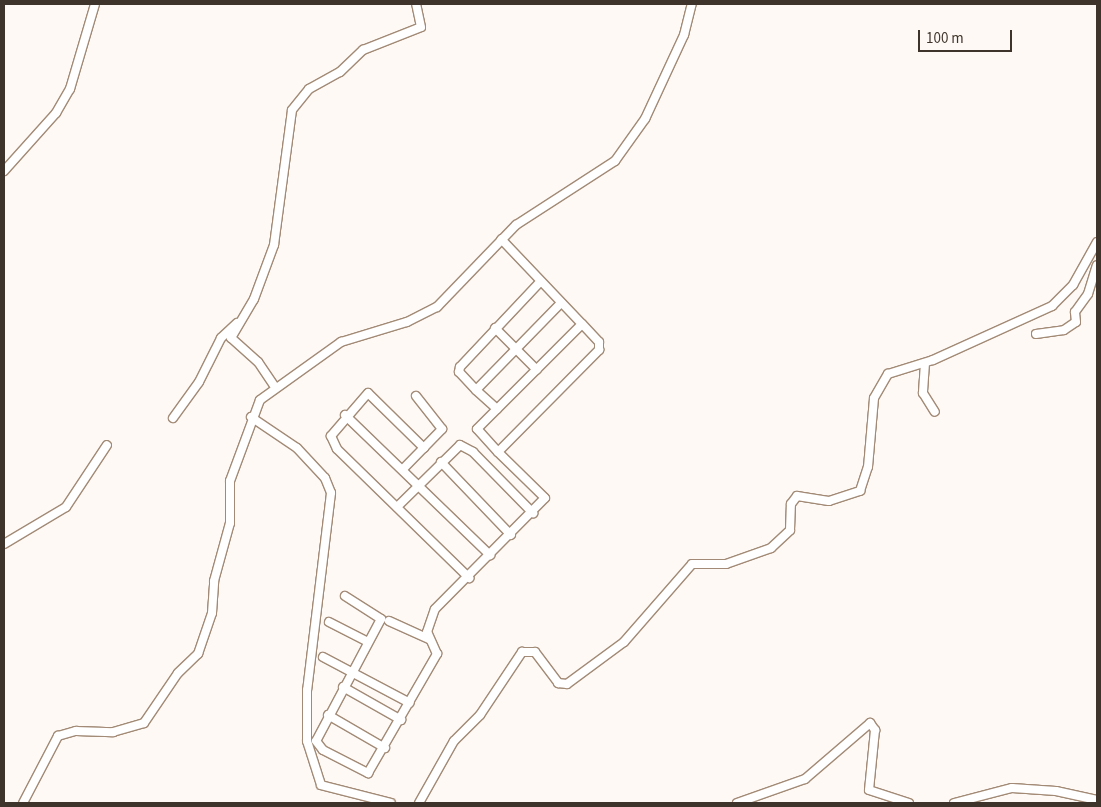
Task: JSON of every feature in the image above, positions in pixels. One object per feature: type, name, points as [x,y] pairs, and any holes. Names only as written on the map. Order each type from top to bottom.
[{"type":"street","points":[[4,171],[56,113],[70,89],[95,4]]},
{"type":"street","points":[[173,418],[199,382],[221,338],[236,324],[254,298],[277,235],[295,104],[309,89],[340,72],[375,43],[421,27],[416,4]]},
{"type":"street","points":[[23,803],[58,736],[76,731],[113,732],[144,724],[178,673],[198,654],[212,613],[214,581],[230,523],[230,481],[251,418],[260,400],[275,387],[341,342],[407,322],[436,307],[500,239],[626,151],[684,35],[692,4]]},
{"type":"street","points":[[498,452],[599,350],[599,342],[500,239]]},
{"type":"street","points":[[419,803],[454,741],[480,715],[522,652],[536,652],[558,683],[566,684],[624,642],[692,564],[726,564],[771,548],[790,530],[792,502],[797,496],[829,501],[860,491],[868,467],[876,391],[894,369],[925,363],[1052,306],[1073,285],[1097,242]]},
{"type":"street","points":[[1036,334],[1064,330],[1076,322],[1078,306],[1088,294],[1097,265]]},
{"type":"street","points":[[497,409],[476,390],[459,369],[495,328],[540,282]]},
{"type":"street","points":[[476,390],[561,303]]},
{"type":"street","points":[[236,324],[233,342],[258,362],[275,387]]},
{"type":"street","points":[[345,596],[380,616],[328,716],[316,744],[347,764],[371,772],[437,654],[429,640],[427,625],[435,609],[469,578],[533,513],[545,496],[477,430],[582,324]]},
{"type":"street","points":[[495,328],[536,370]]},
{"type":"street","points":[[925,363],[923,393],[936,412]]},
{"type":"street","points":[[424,448],[368,394],[345,416],[332,442],[469,578]]},
{"type":"street","points":[[403,469],[443,425],[416,396]]},
{"type":"street","points":[[345,416],[419,484],[490,555]]},
{"type":"street","points":[[251,418],[297,448],[325,478],[331,493],[307,690],[307,741],[321,786],[391,803]]},
{"type":"street","points":[[4,544],[66,507],[107,445]]},
{"type":"street","points":[[397,507],[460,445],[469,448],[533,513]]},
{"type":"street","points":[[441,462],[511,534]]},
{"type":"street","points":[[389,621],[429,640]]},
{"type":"street","points":[[329,622],[368,642]]},
{"type":"street","points":[[323,657],[410,703]]},
{"type":"street","points":[[343,687],[401,720]]},
{"type":"street","points":[[328,716],[385,748]]},
{"type":"street","points":[[737,803],[805,779],[870,723],[875,730],[869,790],[909,803]]},
{"type":"street","points":[[954,803],[1012,788],[1056,791],[1097,800]]}]
